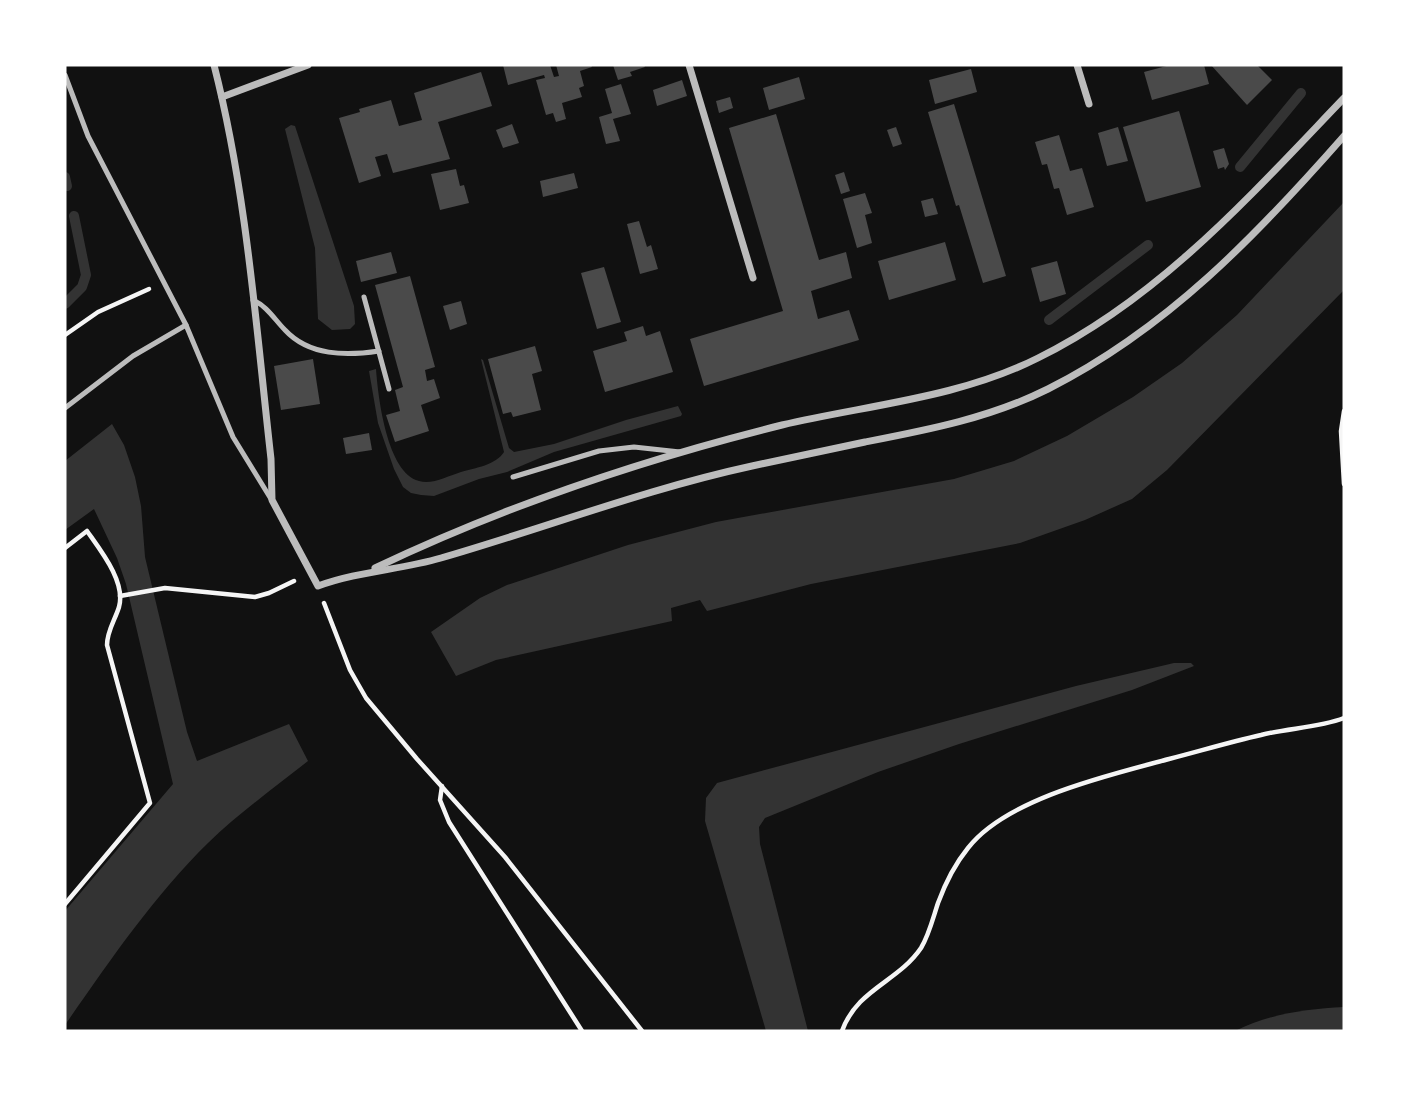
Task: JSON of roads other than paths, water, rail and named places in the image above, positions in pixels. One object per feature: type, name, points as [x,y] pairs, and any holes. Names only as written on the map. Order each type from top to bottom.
[{"type":"street","points":[[214,65],[238,172],[271,459],[272,500],[318,586],[367,571],[438,559],[652,492],[747,467],[954,423],[1027,400],[1119,348],[1181,302],[1250,240],[1344,136]]},
{"type":"street","points":[[222,97],[308,65]]},
{"type":"street","points":[[690,65],[753,278]]},
{"type":"street","points":[[1077,65],[1088,104]]},
{"type":"street","points":[[367,571],[452,532],[532,501],[683,452],[781,426],[978,382],[1018,368],[1119,311],[1170,272],[1215,230],[1344,98]]},
{"type":"lane","points":[[65,75],[88,136],[164,279],[233,437],[272,500]]},
{"type":"lane","points":[[364,297],[389,389]]},
{"type":"lane","points":[[253,300],[266,307],[293,338],[309,348],[339,354],[379,351]]},
{"type":"lane","points":[[65,408],[133,356],[186,325]]},
{"type":"lane","points":[[513,477],[571,458],[618,448],[683,452]]},
{"type":"waterway","points":[[1240,167],[1301,93]]},
{"type":"waterway","points":[[65,177],[67,186]]},
{"type":"waterway","points":[[65,304],[82,287],[86,275],[74,216]]},
{"type":"waterway","points":[[1049,320],[1148,245]]}]
